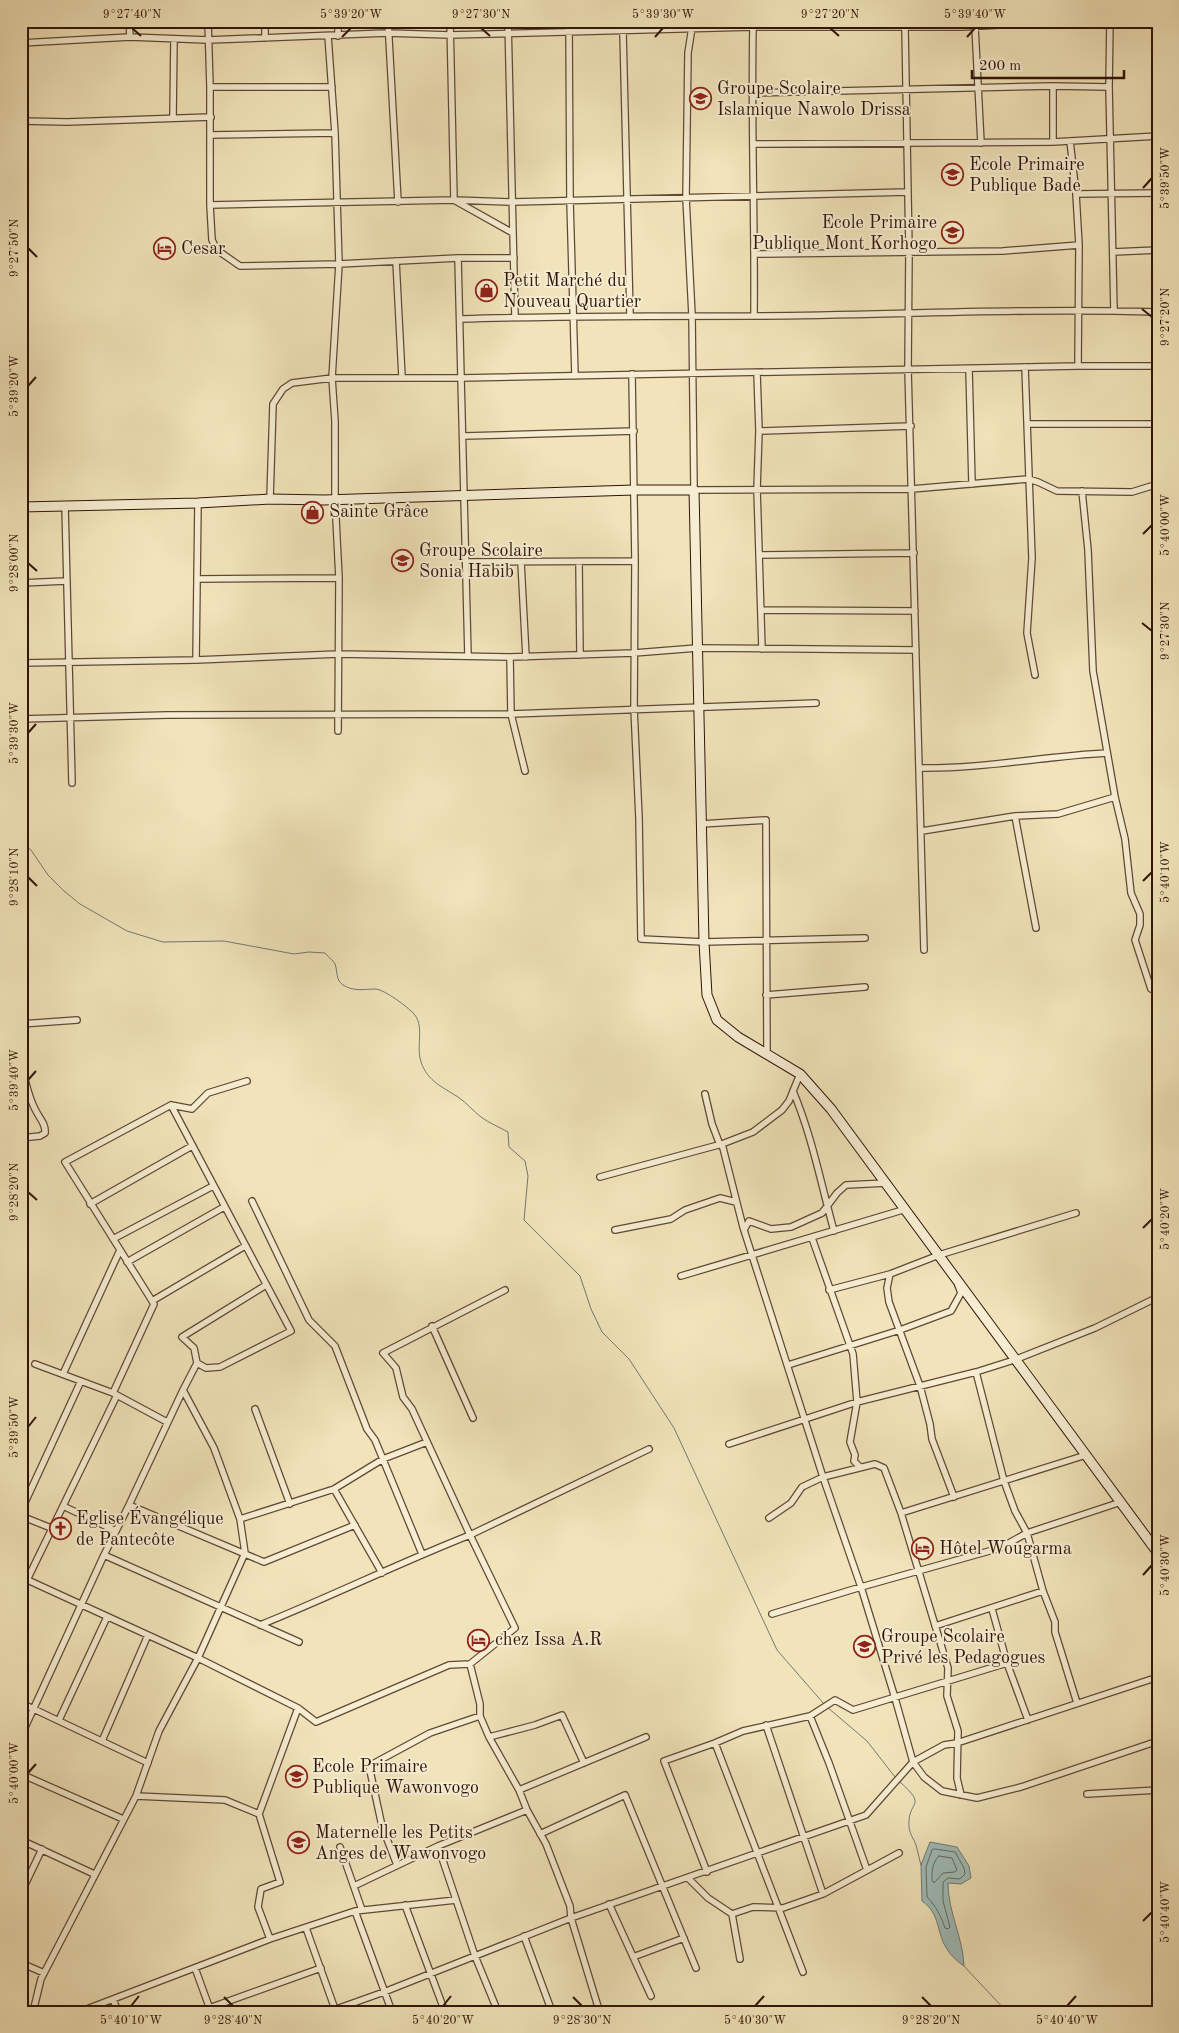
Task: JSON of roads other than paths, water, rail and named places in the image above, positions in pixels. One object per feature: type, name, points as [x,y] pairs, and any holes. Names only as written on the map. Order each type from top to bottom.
[{"type":"street","points":[[130,21],[130,38]]},
{"type":"street","points":[[208,21],[211,116],[210,205],[212,240],[218,250],[240,266],[339,264],[458,258],[514,258]]},
{"type":"street","points":[[265,21],[265,38]]},
{"type":"street","points":[[338,21],[338,36]]},
{"type":"street","points":[[388,21],[387,33],[398,202]]},
{"type":"street","points":[[450,21],[454,200]]},
{"type":"street","points":[[508,21],[515,317]]},
{"type":"street","points":[[569,21],[570,201],[575,376]]},
{"type":"street","points":[[627,21],[623,32],[630,315]]},
{"type":"street","points":[[693,21],[690,29],[688,53],[686,198],[692,315],[697,648],[707,995],[717,1020],[738,1037],[800,1074],[831,1109],[1158,1553]]},
{"type":"street","points":[[21,43],[130,38],[208,40],[387,33],[450,35],[623,32],[754,24],[905,27],[963,24],[975,27],[1035,22],[1110,21],[1109,86],[1114,311]]},
{"type":"street","points":[[754,24],[751,93],[754,144],[754,316]]},
{"type":"street","points":[[905,27],[909,251],[908,370],[924,950]]},
{"type":"street","points":[[975,27],[980,88],[981,143]]},
{"type":"street","points":[[328,36],[332,87],[339,264],[332,378],[335,421],[334,499],[339,578],[338,731]]},
{"type":"street","points":[[173,117],[174,39]]},
{"type":"street","points":[[1053,86],[1053,142]]},
{"type":"street","points":[[751,93],[1109,86]]},
{"type":"street","points":[[210,87],[332,87]]},
{"type":"street","points":[[21,121],[67,122],[211,116]]},
{"type":"street","points":[[210,135],[334,133]]},
{"type":"street","points":[[754,144],[1053,142],[1158,136]]},
{"type":"street","points":[[1070,141],[1076,194],[1078,245],[1078,366]]},
{"type":"street","points":[[210,205],[336,204],[454,200],[570,201],[908,192]]},
{"type":"street","points":[[1076,194],[1158,193]]},
{"type":"street","points":[[454,200],[513,232]]},
{"type":"street","points":[[754,254],[1003,251],[1078,245]]},
{"type":"street","points":[[1113,252],[1158,250]]},
{"type":"street","points":[[458,258],[464,436],[463,495],[468,656]]},
{"type":"street","points":[[396,261],[402,377]]},
{"type":"street","points":[[460,319],[630,315],[754,316],[1077,310],[1158,312]]},
{"type":"street","points":[[270,500],[273,404],[283,389],[292,383],[332,378],[461,378],[1158,366]]},
{"type":"street","points":[[1025,367],[1032,558],[1027,632],[1035,675]]},
{"type":"street","points":[[969,369],[972,484]]},
{"type":"street","points":[[757,373],[759,431],[757,489],[762,649]]},
{"type":"street","points":[[632,374],[636,561],[634,708],[639,818],[641,939],[704,942],[865,938]]},
{"type":"street","points":[[1027,424],[1158,424]]},
{"type":"street","points":[[759,431],[911,426]]},
{"type":"street","points":[[464,436],[634,432]]},
{"type":"street","points":[[21,507],[198,504],[270,500],[634,490],[912,489],[1028,479],[1057,491],[1132,492],[1158,484]]},
{"type":"street","points":[[1082,491],[1088,550],[1093,670],[1114,798],[1125,839],[1131,893],[1140,914],[1140,925],[1135,940],[1151,989]]},
{"type":"street","points":[[196,660],[198,504]]},
{"type":"street","points":[[65,506],[72,783]]},
{"type":"street","points":[[760,555],[914,553]]},
{"type":"street","points":[[466,562],[636,561]]},
{"type":"street","points":[[521,562],[526,657]]},
{"type":"street","points":[[580,562],[580,655]]},
{"type":"street","points":[[197,579],[339,578]]},
{"type":"street","points":[[21,583],[66,580]]},
{"type":"street","points":[[760,610],[915,611]]},
{"type":"street","points":[[21,662],[196,660],[338,654],[526,657],[634,653],[697,648],[916,650]]},
{"type":"street","points":[[510,657],[511,714],[525,771]]},
{"type":"street","points":[[21,718],[511,714],[634,708],[816,703]]},
{"type":"street","points":[[920,768],[949,768],[1070,755],[1107,753]]},
{"type":"street","points":[[922,831],[1015,816],[1058,814],[1114,798]]},
{"type":"street","points":[[1015,816],[1036,928]]},
{"type":"street","points":[[701,824],[766,820],[767,1054]]},
{"type":"street","points":[[766,995],[865,987]]},
{"type":"street","points":[[21,1024],[77,1020]]},
{"type":"street","points":[[21,1064],[30,1098],[46,1127],[45,1133],[40,1136],[21,1138]]},
{"type":"street","points":[[600,1177],[721,1145],[754,1132],[782,1110],[800,1074]]},
{"type":"street","points":[[247,1081],[208,1093],[192,1109],[171,1105],[65,1162],[154,1304],[63,1506],[24,1578],[198,1658],[298,1708],[316,1722],[449,1665],[470,1664],[515,1628],[412,1409],[403,1397],[396,1368],[383,1352],[505,1290]]},
{"type":"street","points":[[793,1091],[814,1147],[834,1231]]},
{"type":"street","points":[[705,1094],[712,1124],[721,1145],[744,1230],[823,1477],[861,1587],[913,1762],[924,1777],[942,1791],[977,1798],[1021,1787],[1158,1741]]},
{"type":"street","points":[[171,1105],[291,1332],[220,1367],[206,1368],[197,1363]]},
{"type":"street","points":[[90,1204],[192,1146]]},
{"type":"street","points":[[744,1230],[749,1221],[771,1229],[791,1227],[822,1212],[846,1185],[887,1183]]},
{"type":"street","points":[[113,1239],[213,1186]]},
{"type":"street","points":[[615,1230],[672,1219],[685,1210],[720,1198],[736,1202]]},
{"type":"street","points":[[252,1201],[309,1320],[335,1346],[367,1429],[375,1440],[422,1554]]},
{"type":"street","points":[[128,1262],[224,1207]]},
{"type":"street","points":[[681,1276],[906,1209]]},
{"type":"street","points":[[829,1290],[890,1274],[939,1255],[1076,1213]]},
{"type":"street","points":[[812,1238],[848,1345],[853,1354],[857,1402],[850,1442],[855,1455],[854,1461],[860,1467]]},
{"type":"street","points":[[152,1301],[245,1246]]},
{"type":"street","points":[[63,1374],[120,1250]]},
{"type":"street","points":[[890,1274],[887,1288],[889,1302],[920,1386],[932,1439],[954,1497]]},
{"type":"street","points":[[788,1365],[900,1330],[951,1311],[961,1293],[956,1278]]},
{"type":"street","points":[[21,1736],[104,1555],[197,1363],[194,1348],[182,1337],[266,1285]]},
{"type":"street","points":[[729,1444],[857,1402],[976,1372],[1014,1360],[1095,1328],[1158,1297]]},
{"type":"street","points":[[432,1326],[473,1418]]},
{"type":"street","points":[[35,1364],[115,1394],[167,1422]]},
{"type":"street","points":[[976,1372],[1004,1481],[1014,1511],[1026,1533],[1043,1591],[1055,1622],[1055,1632],[1077,1703]]},
{"type":"street","points":[[21,1511],[81,1381]]},
{"type":"street","points":[[33,2012],[44,1973],[136,1796],[158,1731],[198,1658],[245,1553],[240,1519],[214,1448],[183,1390]]},
{"type":"street","points":[[255,1409],[290,1504]]},
{"type":"street","points":[[240,1519],[334,1488],[383,1459],[427,1442]]},
{"type":"street","points":[[260,1626],[422,1554],[470,1535],[649,1449]]},
{"type":"street","points":[[901,1513],[1086,1455]]},
{"type":"street","points":[[768,1518],[791,1503],[802,1487],[823,1477],[875,1464],[884,1468],[901,1513],[948,1668],[947,1696],[958,1731],[959,1760],[957,1778],[961,1795]]},
{"type":"street","points":[[334,1488],[382,1573]]},
{"type":"street","points":[[772,1614],[1000,1548],[1026,1533],[1121,1502]]},
{"type":"street","points":[[129,1505],[264,1562],[355,1524]]},
{"type":"street","points":[[63,1506],[116,1531]]},
{"type":"street","points":[[21,1516],[51,1528]]},
{"type":"street","points":[[104,1555],[299,1642]]},
{"type":"street","points":[[935,1626],[1043,1591]]},
{"type":"street","points":[[992,1608],[1007,1663],[1028,1720]]},
{"type":"street","points":[[59,1720],[107,1617]]},
{"type":"street","points":[[102,1741],[148,1635]]},
{"type":"street","points":[[707,1872],[664,1760],[744,1731],[810,1716],[835,1700],[853,1710],[1007,1663]]},
{"type":"street","points":[[470,1664],[480,1704],[480,1716],[488,1738],[519,1790],[527,1810],[546,1844],[570,1906],[571,1918],[599,2010]]},
{"type":"street","points":[[328,2012],[609,1904],[866,1816],[913,1762],[944,1745],[957,1743],[1158,1677]]},
{"type":"street","points":[[21,1703],[148,1763]]},
{"type":"street","points":[[270,1940],[258,1907],[261,1889],[280,1882],[259,1814],[298,1708]]},
{"type":"street","points":[[488,1738],[535,1725],[562,1715],[584,1762]]},
{"type":"street","points":[[397,1865],[382,1826],[369,1766],[430,1733],[480,1716]]},
{"type":"street","points":[[810,1716],[867,1870]]},
{"type":"street","points":[[766,1726],[823,1894]]},
{"type":"street","points":[[519,1790],[646,1737]]},
{"type":"street","points":[[715,1743],[756,1854],[803,1972]]},
{"type":"street","points":[[21,1774],[123,1819]]},
{"type":"street","points":[[1087,1794],[1158,1790]]},
{"type":"street","points":[[540,1834],[625,1794],[696,1968]]},
{"type":"street","points":[[136,1796],[225,1800],[259,1814]]},
{"type":"street","points":[[354,1886],[438,1846],[527,1810]]},
{"type":"street","points":[[21,1840],[94,1874]]},
{"type":"street","points":[[438,1846],[475,1956],[498,2012]]},
{"type":"street","points":[[340,1847],[362,1910]]},
{"type":"street","points":[[21,1893],[42,1849]]},
{"type":"street","points":[[732,1914],[753,1907],[783,1908],[823,1894],[899,1853]]},
{"type":"street","points":[[688,1878],[708,1898],[732,1914],[740,1959]]},
{"type":"street","points":[[79,2012],[270,1940],[362,1910],[456,1900]]},
{"type":"street","points":[[609,1904],[651,1996]]},
{"type":"street","points":[[406,1905],[445,2012]]},
{"type":"street","points":[[356,1912],[392,2012]]},
{"type":"street","points":[[306,1928],[336,2010]]},
{"type":"street","points":[[524,1936],[552,2012]]},
{"type":"street","points":[[633,1957],[684,1938]]},
{"type":"street","points":[[21,1963],[44,1973]]},
{"type":"street","points":[[195,1968],[210,2010]]},
{"type":"street","points":[[198,2012],[210,2010],[321,1968]]},
{"type":"street","points":[[113,1999],[118,2012]]},
{"type":"water","points":[[930,1842],[957,1847],[969,1866],[971,1878],[961,1884],[948,1883],[950,1904],[961,1945],[964,1966],[949,1952],[932,1912],[922,1901],[921,1865]]},
{"type":"waterway","points":[[21,842],[31,850],[48,875],[64,891],[80,904],[127,931],[163,942],[224,941],[294,954],[309,952],[325,953],[335,964],[340,983],[355,989],[376,989],[385,992],[414,1014],[420,1029],[420,1058],[426,1072],[434,1082],[461,1099],[481,1117],[508,1132],[509,1147],[525,1161],[528,1176],[524,1220],[580,1276],[591,1309],[602,1332],[629,1359],[674,1428],[777,1650],[824,1704]]},
{"type":"waterway","points":[[827,1707],[867,1741],[895,1777]]},
{"type":"waterway","points":[[900,1782],[909,1790],[915,1800],[909,1818],[909,1827],[921,1865]]},
{"type":"waterway","points":[[963,1965],[1007,2012]]},
{"type":"place","name":"Groupe Scolaire Islamique Nawolo Drissa","points":[[701,99]]},
{"type":"place","name":"Ecole Primaire Publique Bade","points":[[953,175]]},
{"type":"place","name":"Ecole Primaire Publique Mont Korhogo","points":[[953,233]]},
{"type":"place","name":"Cesar","points":[[165,249]]},
{"type":"place","name":"Petit Marché du Nouveau Quartier","points":[[487,291]]},
{"type":"place","name":"Sainte Grâce","points":[[313,512]]},
{"type":"place","name":"Groupe Scolaire Sonia Habib","points":[[403,561]]},
{"type":"place","name":"Eglise Évangélique de Pantecôte","points":[[60,1529]]},
{"type":"place","name":"Hôtel Wougarma","points":[[923,1549]]},
{"type":"place","name":"chez Issa A.R","points":[[479,1640]]},
{"type":"place","name":"Groupe Scolaire Privé les Pedagogues","points":[[865,1647]]},
{"type":"place","name":"Ecole Primaire Publique Wawonvogo","points":[[296,1777]]},
{"type":"place","name":"Maternelle les Petits Anges de Wawonvogo","points":[[299,1843]]}]
